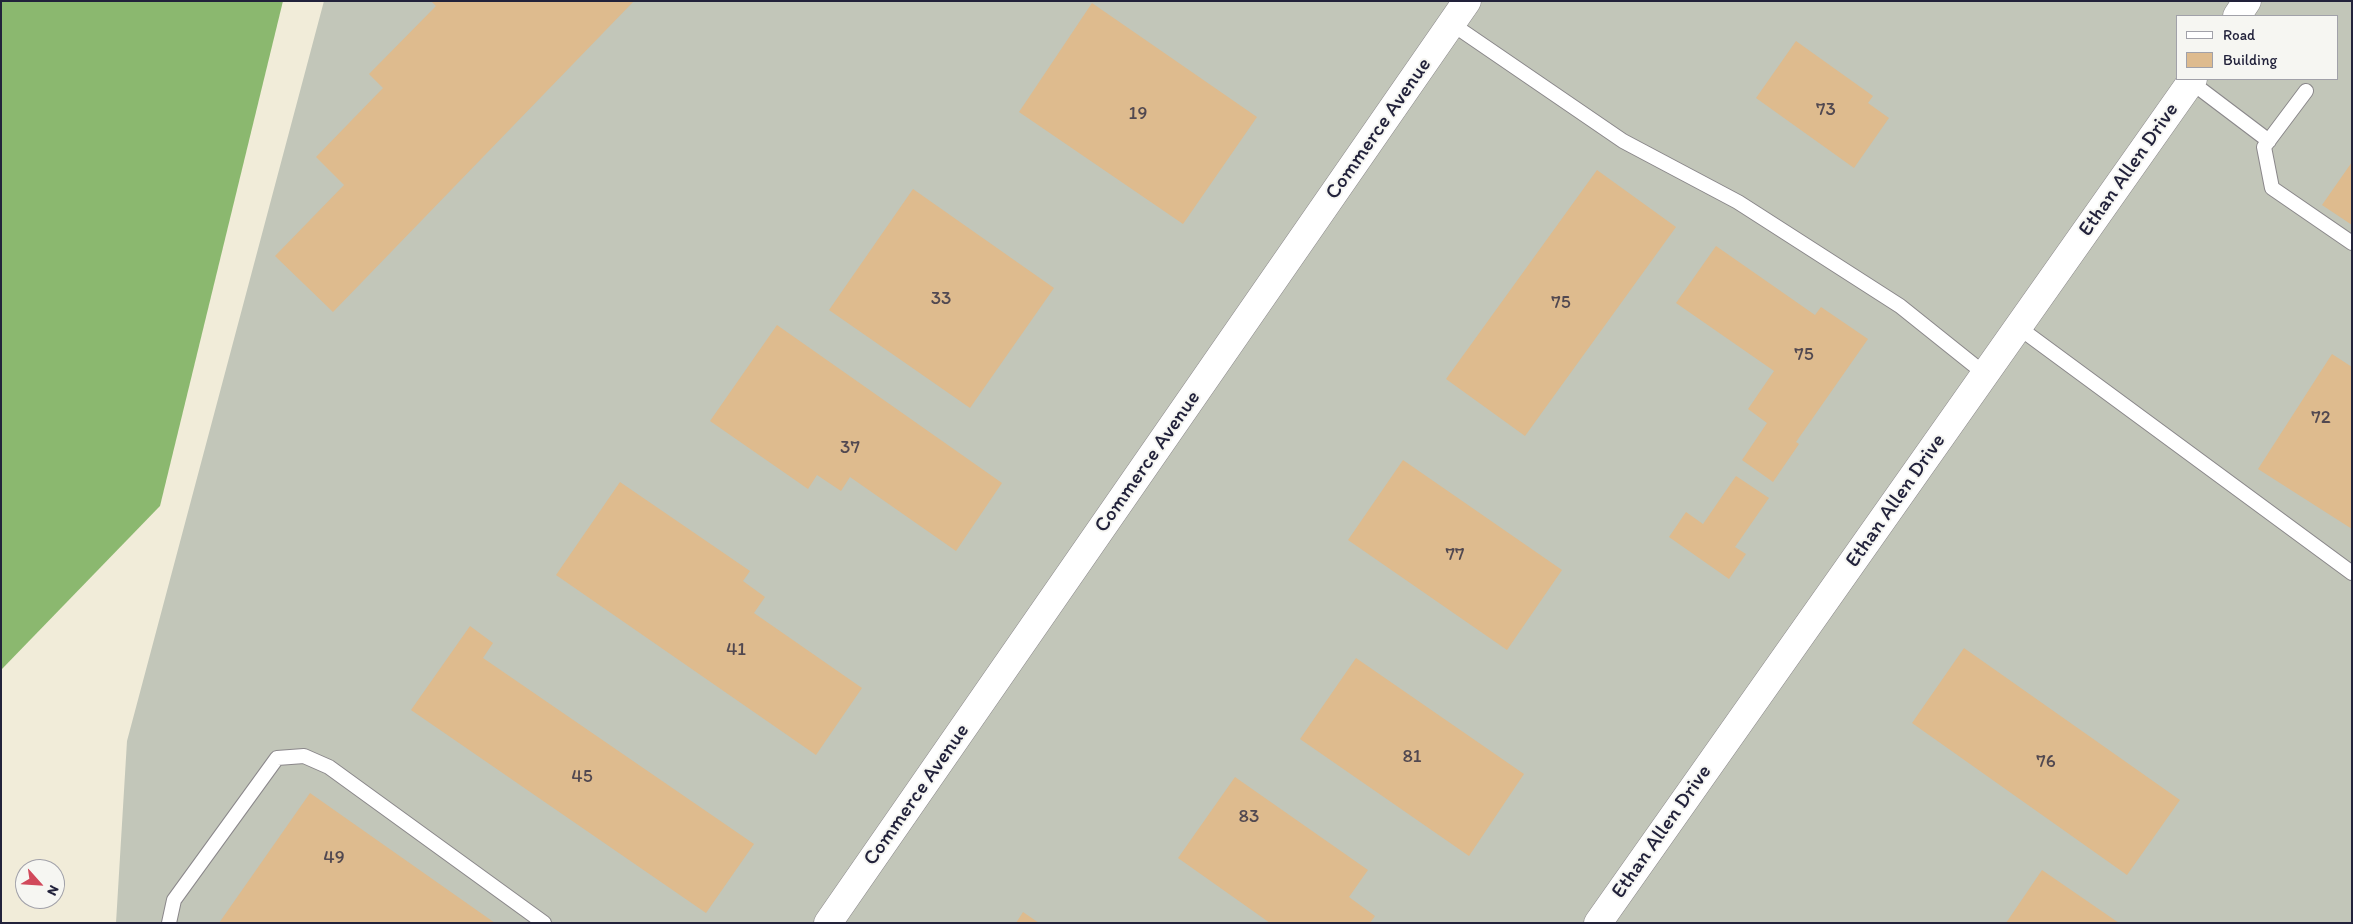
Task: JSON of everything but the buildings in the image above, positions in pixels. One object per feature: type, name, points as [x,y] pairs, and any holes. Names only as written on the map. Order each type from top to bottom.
[{"type":"street","name":"Commerce Avenue","points":[[828,923],[1468,1]]},
{"type":"street","points":[[2238,15],[2247,1]]},
{"type":"street","name":"Ethan Allen Drive","points":[[1598,923],[2192,80]]},
{"type":"lane","points":[[1452,24],[1623,141],[1738,202],[1900,306],[1985,374]]},
{"type":"lane","points":[[2192,80],[2269,141]]},
{"type":"lane","points":[[2306,91],[2264,147],[2272,188],[2352,243]]},
{"type":"lane","points":[[2018,327],[2352,573]]},
{"type":"lane","points":[[169,923],[174,900],[277,758],[304,756],[329,767],[544,923]]},
{"type":"shaded area","points":[[324,1],[2352,1],[2352,923],[116,923],[127,741]]},
{"type":"green space","points":[[1,1],[283,1],[160,506],[1,670]]}]
